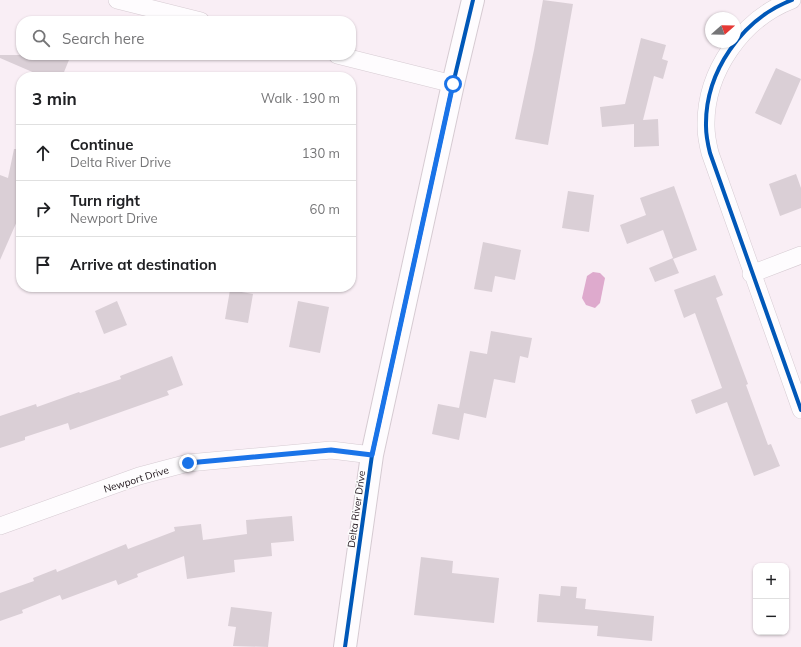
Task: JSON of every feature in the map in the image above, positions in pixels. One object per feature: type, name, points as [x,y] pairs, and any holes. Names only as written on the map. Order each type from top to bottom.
[{"type":"street","points":[[117,0],[181,16]]},
{"type":"street","name":"Delta River Drive","points":[[345,647],[372,455],[453,84],[473,0]]},
{"type":"street","points":[[792,0],[777,6],[750,26],[728,51],[717,72],[709,98],[706,126],[710,153],[751,274],[801,410]]},
{"type":"street","points":[[356,60],[453,84]]},
{"type":"street","points":[[751,274],[801,255]]},
{"type":"street","name":"Newport Drive","points":[[0,526],[139,476],[188,463],[331,450],[372,455]]},
{"type":"shaded area","points":[[593,272],[600,273],[605,278],[600,303],[595,308],[586,305],[582,298],[587,276]]},
{"type":"building","points":[[543,0],[573,4],[548,145],[515,139]]},
{"type":"building","points":[[641,38],[666,45],[662,59],[668,61],[663,79],[654,76],[643,120],[658,119],[659,146],[634,147],[634,124],[602,127],[600,107],[625,104]]},
{"type":"building","points":[[0,55],[16,55],[16,60],[69,60],[64,72],[32,72],[0,58]]},
{"type":"building","points":[[776,68],[801,79],[781,125],[755,113]]},
{"type":"building","points":[[14,149],[16,149],[16,223],[0,260],[0,175],[8,178]]},
{"type":"building","points":[[796,174],[801,188],[801,208],[780,216],[769,184]]},
{"type":"building","points":[[674,186],[697,250],[673,259],[679,273],[655,282],[649,268],[673,258],[663,230],[627,244],[620,225],[646,215],[640,198]]},
{"type":"building","points":[[568,191],[594,195],[589,232],[562,228]]},
{"type":"building","points":[[483,242],[521,250],[515,280],[495,276],[492,292],[474,289]]},
{"type":"building","points":[[715,275],[723,295],[716,298],[748,384],[746,385],[768,445],[771,444],[780,466],[754,476],[727,402],[696,414],[691,400],[722,388],[695,313],[684,318],[674,290]]},
{"type":"building","points":[[230,292],[253,294],[248,323],[225,319]]},
{"type":"building","points":[[117,301],[127,325],[104,334],[95,311]]},
{"type":"building","points":[[298,301],[329,307],[320,353],[289,347]]},
{"type":"building","points":[[491,331],[532,338],[528,358],[520,356],[515,383],[494,379],[486,418],[464,413],[459,440],[432,434],[438,404],[459,408],[470,351],[487,354]]},
{"type":"building","points":[[172,356],[183,385],[167,391],[169,395],[70,430],[68,423],[25,437],[25,440],[0,448],[0,416],[36,404],[37,407],[121,379],[120,376]]},
{"type":"building","points":[[292,516],[294,541],[271,543],[272,556],[234,560],[235,572],[187,579],[184,556],[137,574],[138,577],[118,585],[116,580],[62,600],[60,595],[22,610],[23,613],[0,621],[0,593],[34,581],[33,578],[56,569],[57,572],[126,544],[128,549],[175,531],[174,527],[201,524],[203,540],[247,534],[246,520]]},
{"type":"building","points":[[421,557],[453,561],[452,573],[499,578],[494,623],[414,615]]},
{"type":"building","points":[[561,586],[577,587],[576,598],[586,599],[585,609],[654,616],[652,641],[597,636],[598,626],[537,622],[539,594],[560,596]]},
{"type":"building","points":[[231,607],[272,612],[268,647],[233,646],[236,627],[228,626]]},
{"type":"cycle path","points":[[345,647],[372,455],[453,84],[473,0]]},
{"type":"cycle path","points":[[792,0],[757,20],[730,50],[720,67],[712,86],[707,106],[706,126],[710,153],[801,410]]},
{"type":"route","points":[[188,463],[331,450],[346,450],[372,455],[453,84]]}]
